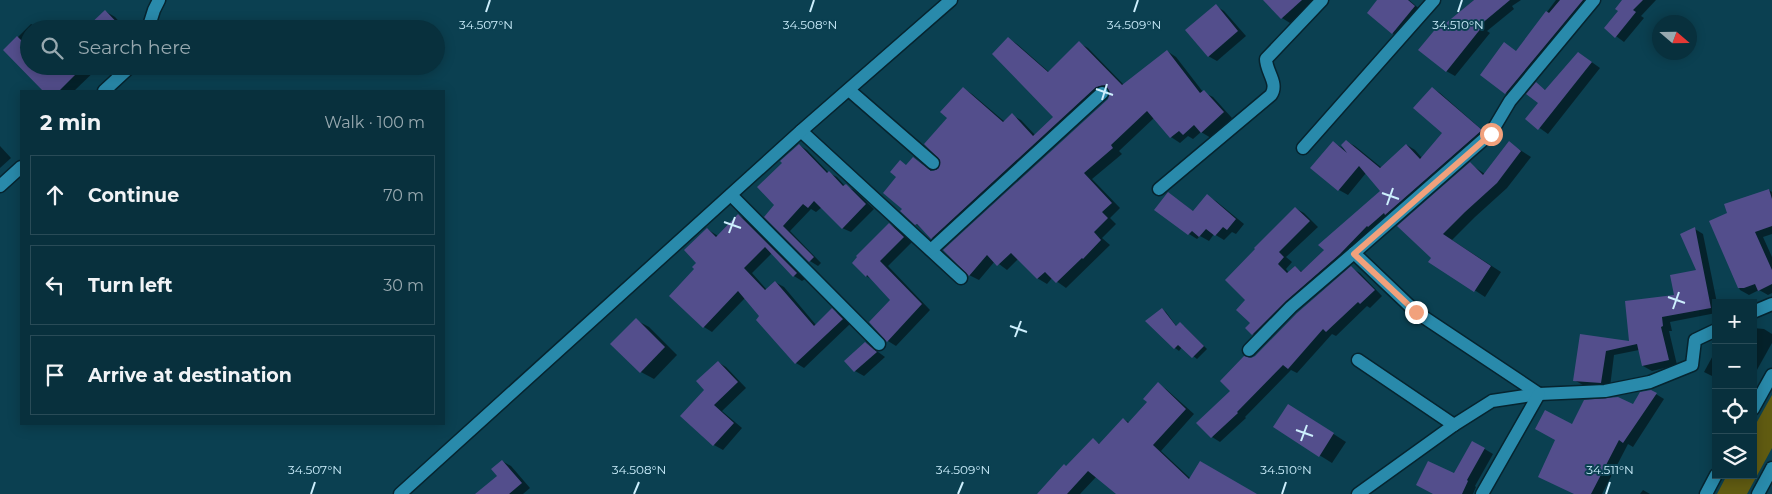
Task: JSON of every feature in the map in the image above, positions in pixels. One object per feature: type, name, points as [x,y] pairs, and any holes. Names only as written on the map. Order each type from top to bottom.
[{"type":"street","points":[[151,20],[159,0]]},
{"type":"street","points":[[400,494],[801,131],[951,0]]},
{"type":"street","points":[[1160,189],[1271,94],[1275,85],[1266,65],[1266,59],[1322,0]]},
{"type":"street","points":[[1303,148],[1434,0]]},
{"type":"street","points":[[1249,350],[1291,307],[1491,134],[1510,101],[1594,0]]},
{"type":"street","points":[[105,90],[121,75]]},
{"type":"street","points":[[849,90],[933,163]]},
{"type":"street","points":[[931,250],[1102,92]]},
{"type":"street","points":[[801,131],[961,278]]},
{"type":"street","points":[[0,186],[20,168]]},
{"type":"street","points":[[730,195],[879,344]]},
{"type":"street","points":[[1354,254],[1416,312],[1539,394]]},
{"type":"street","points":[[1757,310],[1772,304]]},
{"type":"street","points":[[1358,494],[1454,425],[1492,402],[1539,394],[1605,391],[1650,382],[1692,365],[1695,340],[1712,332]]},
{"type":"street","points":[[1358,360],[1454,425]]},
{"type":"street","points":[[1757,402],[1772,375]]},
{"type":"street","points":[[1482,494],[1539,394]]},
{"type":"street","points":[[1758,494],[1772,468]]},
{"type":"street","points":[[1706,494],[1714,479]]},
{"type":"shaded area","points":[[1772,395],[1772,448],[1757,476],[1757,434],[1757,422]]},
{"type":"shaded area","points":[[1725,479],[1755,479],[1747,494],[1717,494]]},
{"type":"building","points":[[1263,0],[1302,0],[1281,19]]},
{"type":"building","points":[[1377,0],[1408,0],[1415,6],[1392,34],[1367,13]]},
{"type":"building","points":[[1474,0],[1510,0],[1480,25],[1482,27],[1446,72],[1418,50],[1438,26],[1440,28]]},
{"type":"building","points":[[1560,0],[1583,0],[1505,94],[1480,75],[1504,42],[1516,51],[1546,11],[1549,13]]},
{"type":"building","points":[[1622,0],[1643,0],[1633,10],[1636,12],[1615,38],[1604,28],[1618,11],[1615,9]]},
{"type":"building","points":[[1216,4],[1238,31],[1208,57],[1185,30]]},
{"type":"building","points":[[105,10],[114,20],[94,20]]},
{"type":"building","points":[[17,36],[20,39],[20,67],[3,50]]},
{"type":"building","points":[[1008,37],[1048,72],[1079,41],[1122,85],[1167,50],[1200,93],[1204,90],[1224,112],[1201,133],[1194,125],[1183,135],[1179,131],[1170,138],[1147,111],[1111,145],[1113,148],[1084,173],[1112,203],[1102,212],[1108,218],[1094,232],[1101,240],[1056,283],[1045,272],[1037,279],[1011,253],[997,266],[987,255],[969,276],[943,250],[1108,99],[1110,92],[1105,85],[1096,87],[931,239],[917,224],[915,225],[900,211],[902,209],[883,193],[896,177],[890,172],[900,160],[906,165],[913,157],[931,171],[939,168],[940,160],[924,144],[947,118],[940,112],[963,87],[1003,122],[1012,113],[1033,136],[1053,117],[992,54]]},
{"type":"building","points":[[1578,52],[1592,62],[1538,130],[1525,119],[1538,103],[1526,94],[1536,82],[1545,90]]},
{"type":"building","points":[[27,75],[75,75],[60,90],[42,90]]},
{"type":"building","points":[[1432,87],[1482,130],[1385,215],[1384,213],[1367,226],[1340,254],[1286,301],[1252,335],[1245,328],[1250,323],[1236,310],[1245,300],[1225,280],[1295,207],[1310,221],[1279,252],[1284,257],[1278,264],[1287,273],[1295,266],[1301,272],[1324,250],[1318,245],[1380,191],[1359,166],[1338,191],[1310,168],[1333,141],[1347,153],[1341,145],[1346,140],[1380,168],[1406,144],[1420,159],[1442,133],[1413,108]]},
{"type":"building","points":[[1509,141],[1521,151],[1497,183],[1443,234],[1491,266],[1474,292],[1428,262],[1431,258],[1397,226],[1470,162],[1483,175]]},
{"type":"building","points":[[799,144],[827,173],[829,171],[843,186],[846,184],[866,204],[842,229],[814,201],[808,208],[803,204],[783,226],[814,257],[809,262],[764,217],[774,205],[757,187],[782,163],[780,161]]},
{"type":"building","points":[[1769,189],[1772,199],[1772,226],[1755,232],[1772,270],[1772,284],[1758,291],[1755,284],[1738,288],[1709,221],[1727,213],[1724,204]]},
{"type":"building","points":[[1168,192],[1193,211],[1207,194],[1236,219],[1227,230],[1223,227],[1215,236],[1206,229],[1199,237],[1192,231],[1188,235],[1154,210]]},
{"type":"building","points":[[738,214],[797,273],[793,277],[765,247],[744,268],[765,290],[775,281],[814,326],[832,308],[843,319],[795,364],[756,320],[759,316],[738,291],[703,328],[669,296],[694,269],[692,267],[696,263],[684,250],[707,228],[716,237]]},
{"type":"building","points":[[889,223],[904,237],[880,261],[922,304],[887,342],[869,322],[890,300],[867,275],[866,277],[852,263],[856,256]]},
{"type":"building","points":[[1695,227],[1711,308],[1662,317],[1663,326],[1661,327],[1669,360],[1642,366],[1637,344],[1606,351],[1601,383],[1573,381],[1580,334],[1629,341],[1625,301],[1674,295],[1670,275],[1696,270],[1680,234]]},
{"type":"building","points":[[1351,266],[1375,290],[1360,304],[1358,302],[1326,332],[1323,329],[1288,369],[1283,365],[1238,413],[1211,438],[1196,423],[1230,391],[1220,381],[1244,356],[1251,358],[1255,356],[1297,313]]},
{"type":"building","points":[[1162,308],[1176,326],[1180,322],[1204,346],[1192,358],[1178,345],[1174,349],[1145,321]]},
{"type":"building","points":[[636,318],[665,347],[640,373],[610,344]]},
{"type":"building","points":[[865,342],[877,352],[854,372],[844,361]]},
{"type":"building","points":[[718,361],[738,382],[714,405],[734,423],[713,446],[680,416],[704,390],[696,381]]},
{"type":"building","points":[[1158,382],[1186,409],[1153,445],[1189,479],[1200,461],[1257,494],[1116,494],[1088,471],[1067,494],[1037,494],[1064,464],[1066,466],[1093,438],[1099,444],[1123,418],[1128,423],[1147,402],[1143,399]]},
{"type":"building","points":[[1651,390],[1657,393],[1623,443],[1619,440],[1591,494],[1574,494],[1538,477],[1555,440],[1535,429],[1545,410],[1572,424],[1584,400],[1618,397],[1633,404],[1640,392]]},
{"type":"building","points":[[1288,404],[1334,433],[1319,457],[1273,427]]},
{"type":"building","points":[[1472,441],[1485,448],[1467,480],[1462,494],[1433,494],[1416,485],[1428,461],[1454,473]]},
{"type":"building","points":[[502,460],[522,483],[509,494],[475,494],[497,476],[491,469]]},
{"type":"route","points":[[1416,312],[1354,254],[1491,134]]}]
